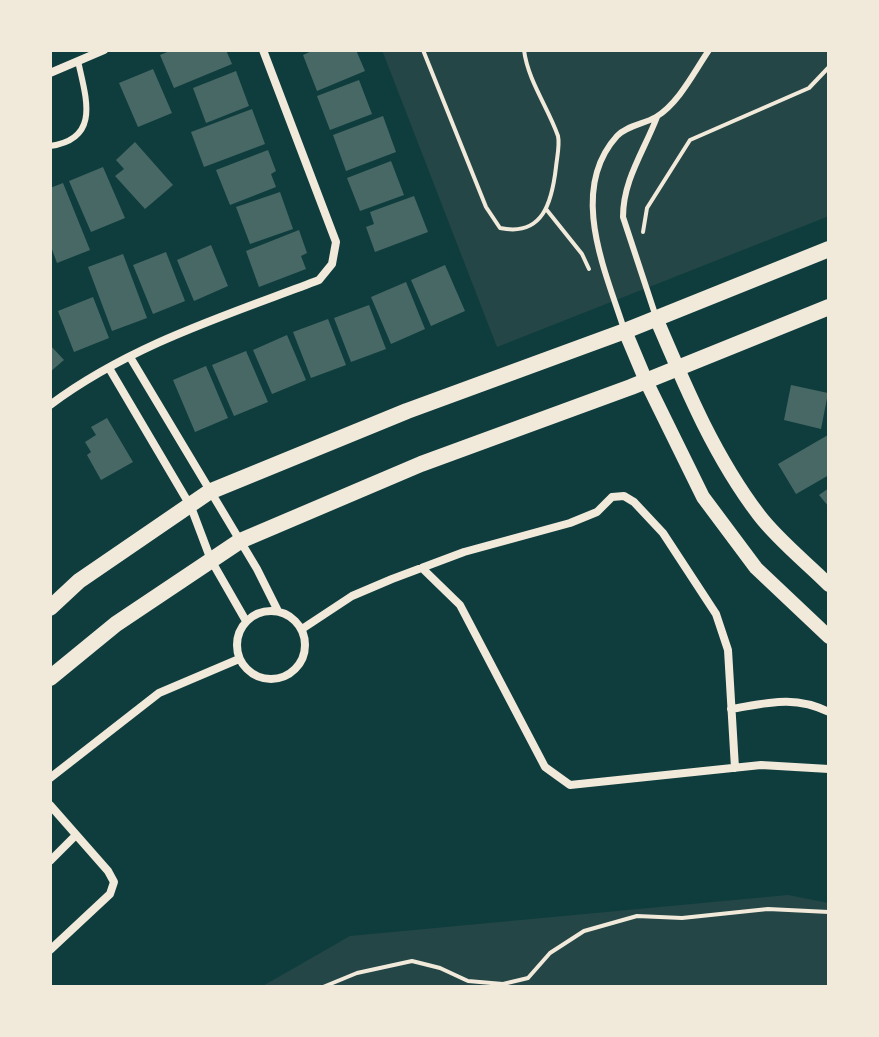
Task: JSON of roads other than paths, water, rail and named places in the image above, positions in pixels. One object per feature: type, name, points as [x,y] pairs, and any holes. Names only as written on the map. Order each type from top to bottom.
[{"type":"main road","points":[[50,608],[79,581],[209,492],[407,411],[625,331],[829,249]]},
{"type":"main road","points":[[50,678],[116,624],[240,541],[421,464],[646,381],[829,307]]},
{"type":"street","points":[[50,73],[104,50]]},
{"type":"street","points":[[50,405],[72,389],[168,337],[319,280],[332,264],[336,242],[263,50]]},
{"type":"street","points":[[656,318],[717,449],[761,517],[829,585]]},
{"type":"street","points":[[625,331],[703,497],[756,568],[829,637]]},
{"type":"street","points":[[130,357],[240,541],[278,611],[296,621],[302,629],[306,643],[298,668],[286,677],[273,680],[259,678],[247,671],[239,659],[237,639],[246,621],[256,614],[278,611]]},
{"type":"street","points":[[109,368],[191,507],[211,560],[246,621]]},
{"type":"street","points":[[302,629],[352,596],[464,552],[570,523],[597,512],[612,497],[624,496],[634,502],[663,533],[716,614],[728,650],[735,768]]},
{"type":"street","points":[[422,568],[460,605],[545,767],[570,785],[761,765],[829,769]]},
{"type":"street","points":[[50,778],[159,693],[239,659]]},
{"type":"street","points":[[731,709],[792,701],[808,702],[829,712]]},
{"type":"street","points":[[50,805],[114,882],[110,894],[50,950]]},
{"type":"street","points":[[50,861],[76,835]]},
{"type":"lane","points":[[625,331],[602,260],[591,205],[599,165],[618,134],[657,117],[675,99],[709,50]]},
{"type":"lane","points":[[50,146],[67,144],[83,131],[87,117],[86,96],[78,61]]},
{"type":"lane","points":[[656,318],[623,217],[623,201],[631,173],[657,117]]}]
